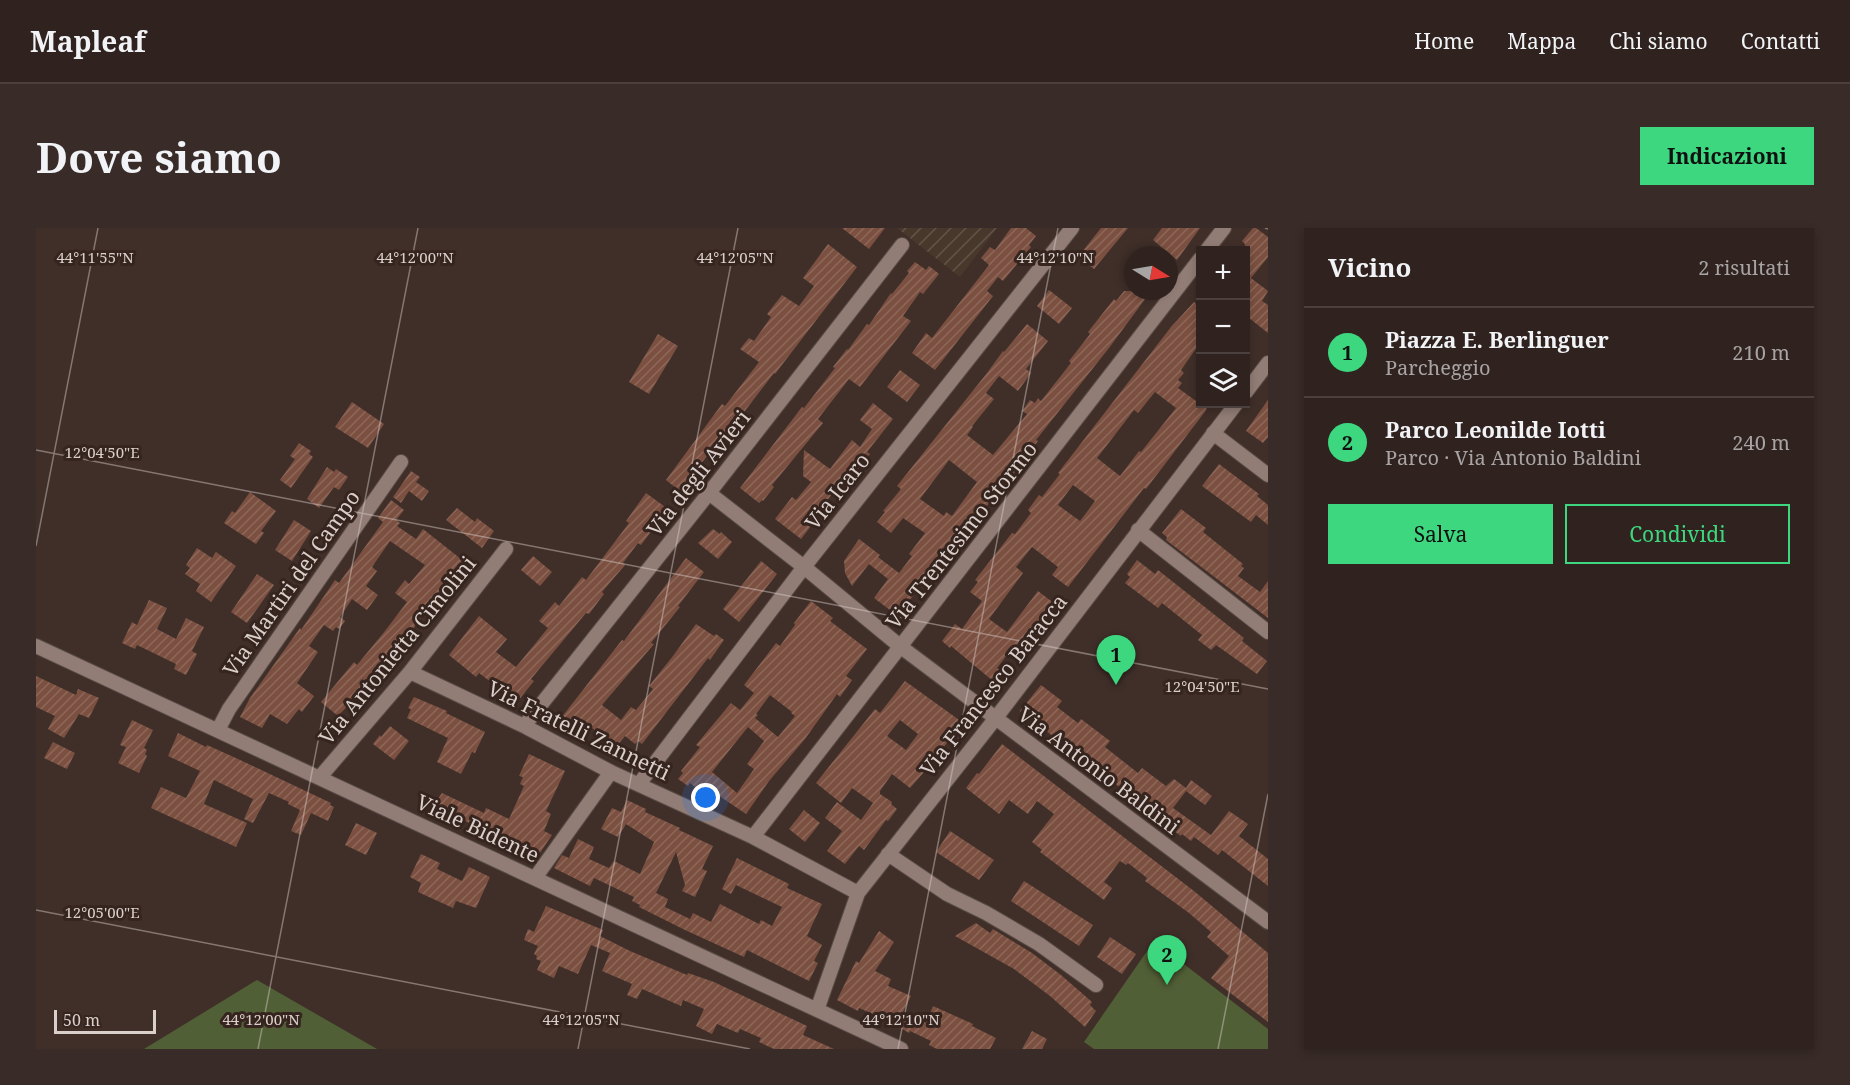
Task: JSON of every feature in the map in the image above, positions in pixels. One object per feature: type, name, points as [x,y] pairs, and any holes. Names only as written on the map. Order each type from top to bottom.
[{"type":"street","name":"Via Icaro","points":[[639,784],[804,567],[1072,228]]},
{"type":"street","points":[[1210,246],[1224,228]]},
{"type":"street","name":"Via degli Avieri","points":[[524,726],[902,245]]},
{"type":"street","name":"Via Trentesimo Stormo","points":[[753,837],[1196,264]]},
{"type":"street","points":[[1250,386],[1268,363]]},
{"type":"street","name":"Via Francesco Baracca","points":[[817,1010],[858,893],[995,719],[1233,408]]},
{"type":"street","points":[[1213,433],[1268,475]]},
{"type":"street","name":"Via Martiri del Campo","points":[[218,730],[243,690],[401,462]]},
{"type":"street","name":"Via Antonio Baldini","points":[[709,493],[901,647],[1268,922]]},
{"type":"street","points":[[1138,530],[1268,632]]},
{"type":"street","name":"Via Antonietta Cimolini","points":[[320,777],[410,672],[506,549]]},
{"type":"street","name":"Viale Bidente","points":[[36,646],[901,1049]]},
{"type":"street","name":"Via Fratelli Zannetti","points":[[410,672],[524,726],[610,772],[753,837],[858,893]]},
{"type":"street","points":[[536,878],[610,772]]},
{"type":"street","points":[[888,854],[947,894],[1039,944],[1096,985]]},
{"type":"shaded area","points":[[897,228],[997,228],[960,277]]},
{"type":"green space","points":[[1154,941],[1268,1029],[1268,1049],[1094,1049],[1084,1042]]},
{"type":"green space","points":[[257,980],[377,1049],[144,1049]]},
{"type":"building","points":[[842,228],[885,228],[869,249]]},
{"type":"building","points":[[1011,228],[1026,228],[1036,236],[1029,245],[1031,247],[1003,281],[998,277],[987,291],[993,296],[935,370],[912,353],[926,333],[932,338],[989,265],[981,258],[990,247],[995,250]]},
{"type":"building","points":[[1101,228],[1128,228],[1094,269],[1078,257]]},
{"type":"building","points":[[1162,228],[1200,228],[1178,259],[1178,246],[1160,246],[1153,240]]},
{"type":"building","points":[[1253,228],[1268,237],[1268,257],[1251,278],[1268,291],[1262,301],[1268,305],[1268,333],[1250,319],[1250,246],[1245,246],[1242,241]]},
{"type":"building","points":[[828,244],[857,267],[709,458],[707,456],[692,475],[694,477],[681,492],[666,480],[722,404],[725,406],[759,362],[740,349],[749,338],[754,341],[771,317],[767,314],[782,295],[799,306],[814,286],[803,278]]},
{"type":"building","points":[[915,262],[926,270],[929,266],[939,274],[923,294],[920,292],[903,316],[911,321],[860,387],[849,379],[818,419],[823,423],[772,485],[774,487],[763,501],[759,503],[740,488],[835,368],[833,367],[847,349],[867,324],[869,325]]},
{"type":"building","points":[[1049,290],[1072,308],[1059,324],[1037,306]]},
{"type":"building","points":[[1124,291],[1124,300],[1144,300],[1036,440],[1038,441],[1002,489],[986,507],[983,505],[958,538],[960,540],[954,548],[933,575],[930,573],[898,616],[874,598],[888,579],[869,564],[852,586],[845,573],[844,561],[859,539],[899,573],[912,556],[909,554],[925,533],[903,518],[891,533],[877,522],[901,489],[897,486],[1003,351],[1027,324],[1048,341],[1026,369],[1031,373],[1018,391],[999,376],[986,393],[994,399],[967,435],[993,455],[1027,414],[1022,411],[1030,400],[1035,403],[1038,398],[1041,401],[1071,363],[1069,361],[1090,334],[1088,332],[1114,299],[1116,301]],"holes":[[[949,460],[977,482],[952,516],[946,512],[944,516],[920,499]]]},
{"type":"building","points":[[1194,302],[1196,304],[1196,349],[1181,370],[1184,373],[1178,380],[1182,383],[1178,388],[1196,401],[1196,408],[1207,409],[1068,587],[1052,575],[1058,567],[1032,547],[1016,567],[1023,573],[989,619],[1007,632],[1038,591],[1055,604],[1016,655],[1010,651],[997,668],[1001,671],[993,681],[942,641],[955,624],[962,629],[982,601],[970,592],[978,582],[975,580],[1012,533],[1015,534],[1031,513],[1028,510],[1039,495],[1042,497],[1060,474],[1058,473],[1171,327]],"holes":[[[1155,392],[1176,408],[1120,476],[1097,458],[1134,410],[1138,413]],[[1073,485],[1095,501],[1080,521],[1058,505]]]},
{"type":"building","points":[[658,334],[678,346],[649,394],[629,382]]},
{"type":"building","points":[[900,370],[920,385],[907,402],[887,387]]},
{"type":"building","points":[[1268,400],[1268,437],[1263,443],[1246,431]]},
{"type":"building","points":[[352,402],[384,424],[368,448],[335,427]]},
{"type":"building","points":[[873,403],[893,419],[867,452],[870,454],[855,473],[851,469],[801,539],[775,519],[792,497],[796,500],[811,482],[803,476],[804,450],[830,469],[852,440],[860,447],[872,429],[860,420]]},
{"type":"building","points":[[299,443],[311,451],[309,454],[313,457],[291,488],[280,480],[295,459],[290,456]]},
{"type":"building","points":[[1219,464],[1259,494],[1257,496],[1268,505],[1268,525],[1256,515],[1251,522],[1202,486]]},
{"type":"building","points":[[327,467],[334,472],[336,469],[348,477],[339,490],[334,487],[319,508],[307,499]]},
{"type":"building","points":[[411,471],[420,477],[416,482],[429,491],[422,501],[409,491],[401,503],[393,497]]},
{"type":"building","points":[[250,492],[276,511],[261,531],[264,533],[256,544],[224,523],[232,511],[235,513]]},
{"type":"building","points":[[646,493],[668,509],[641,545],[638,543],[589,614],[586,613],[531,679],[534,681],[517,702],[479,673],[476,677],[449,655],[479,616],[507,639],[496,652],[516,667],[548,628],[539,621],[555,602],[559,606],[582,577],[586,580],[629,523],[626,521]]},
{"type":"building","points":[[391,500],[404,510],[396,520],[400,523],[397,526],[416,539],[423,529],[466,563],[408,636],[371,676],[373,678],[338,716],[321,702],[354,662],[357,665],[385,631],[407,602],[395,593],[405,580],[409,584],[425,565],[390,541],[372,567],[377,571],[366,586],[378,595],[367,610],[352,599],[340,617],[345,621],[339,629],[336,627],[333,631],[324,625],[309,646],[318,652],[297,683],[314,696],[302,712],[299,709],[287,724],[270,714],[262,728],[240,717],[250,698],[335,580],[339,583],[383,522],[378,518]]},
{"type":"building","points":[[457,508],[475,522],[477,518],[494,531],[482,548],[446,520]]},
{"type":"building","points":[[1181,509],[1206,528],[1203,532],[1243,564],[1241,566],[1244,568],[1238,576],[1260,592],[1268,581],[1268,618],[1166,540],[1167,537],[1162,533]]},
{"type":"building","points":[[294,520],[311,531],[292,561],[275,550]]},
{"type":"building","points":[[713,529],[720,534],[721,532],[732,542],[718,559],[698,543]]},
{"type":"building","points":[[197,548],[212,558],[216,552],[236,566],[211,602],[196,591],[200,584],[185,574],[190,568],[186,565]]},
{"type":"building","points":[[533,556],[552,572],[540,586],[521,570]]},
{"type":"building","points":[[686,558],[704,572],[651,643],[654,644],[602,705],[621,720],[631,707],[636,710],[653,689],[649,686],[696,624],[724,640],[642,744],[638,741],[635,744],[625,736],[616,747],[587,724],[580,733],[561,718],[622,640],[624,641]]},
{"type":"building","points":[[1137,560],[1155,574],[1158,570],[1244,638],[1242,641],[1267,661],[1257,674],[1216,645],[1211,650],[1198,640],[1202,635],[1162,603],[1158,608],[1125,583],[1130,577],[1127,574]]},
{"type":"building","points":[[761,561],[777,574],[739,622],[723,609]]},
{"type":"building","points":[[257,574],[274,585],[247,623],[231,612]]},
{"type":"building","points":[[149,600],[167,608],[157,629],[176,639],[186,618],[204,627],[192,651],[197,654],[186,675],[174,669],[176,664],[137,645],[135,649],[122,643],[132,622],[137,625]]},
{"type":"building","points":[[811,601],[833,618],[830,621],[867,649],[846,676],[852,680],[840,697],[837,694],[746,814],[706,787],[702,793],[690,783],[688,786],[678,779],[683,773],[681,771],[700,747],[696,745],[731,703],[740,710],[754,693],[744,685],[776,643],[780,646],[795,625],[794,623]],"holes":[[[770,695],[795,716],[778,737],[755,718]],[[748,727],[764,741],[747,764],[754,769],[737,793],[712,772]]]},
{"type":"building","points":[[36,676],[76,695],[78,689],[99,698],[89,718],[79,714],[64,738],[48,729],[55,716],[36,707]]},
{"type":"building","points":[[905,681],[962,722],[933,762],[910,788],[892,774],[880,794],[892,802],[891,804],[897,809],[864,850],[859,846],[845,864],[827,851],[842,831],[825,818],[837,802],[861,820],[873,803],[852,788],[841,803],[816,783],[875,709],[880,713]],"holes":[[[900,720],[918,734],[906,750],[887,736]]]},
{"type":"building","points":[[1041,685],[1062,701],[1057,707],[1078,723],[1081,719],[1110,741],[1105,747],[1138,773],[1142,768],[1166,786],[1174,779],[1186,788],[1191,780],[1212,796],[1205,805],[1186,791],[1173,808],[1211,835],[1229,811],[1248,824],[1239,836],[1268,859],[1268,886],[1222,850],[1218,855],[1194,837],[1191,841],[1182,834],[1181,836],[1020,711]]},
{"type":"building","points":[[414,697],[447,711],[446,713],[485,732],[461,774],[437,762],[448,738],[407,718],[411,709],[408,708]]},
{"type":"building","points":[[132,720],[153,730],[144,748],[147,750],[145,754],[147,756],[139,773],[118,763],[126,747],[120,745]]},
{"type":"building","points":[[390,726],[409,741],[394,760],[373,744]]},
{"type":"building","points":[[178,733],[331,803],[330,805],[334,807],[328,821],[311,813],[301,835],[291,831],[300,810],[269,793],[253,823],[244,819],[253,799],[214,780],[204,804],[247,823],[236,847],[151,808],[161,787],[186,798],[200,771],[168,756]]},
{"type":"building","points":[[53,742],[75,753],[67,769],[44,758]]},
{"type":"building","points":[[1002,744],[1194,891],[1268,953],[1268,1022],[1211,978],[1229,956],[1207,937],[1211,932],[1145,881],[1147,878],[1128,863],[1126,865],[1120,861],[1104,882],[1112,888],[1104,900],[1040,852],[1042,850],[1032,842],[1054,814],[1037,801],[1028,814],[1009,800],[999,814],[966,788]]},
{"type":"building","points":[[529,754],[565,771],[546,811],[551,814],[544,831],[552,835],[538,856],[457,817],[455,822],[440,816],[442,810],[433,806],[442,793],[484,813],[486,808],[509,819],[524,786],[520,784],[523,777],[519,776]]},
{"type":"building","points":[[627,800],[646,809],[645,812],[713,846],[702,869],[707,871],[695,897],[682,891],[685,885],[676,852],[656,893],[668,899],[665,907],[690,919],[693,913],[711,922],[720,904],[759,924],[761,920],[772,926],[782,907],[736,885],[731,894],[722,889],[737,858],[789,884],[787,888],[822,904],[807,936],[822,945],[814,961],[818,963],[809,981],[747,950],[744,957],[685,930],[639,907],[640,905],[632,901],[634,897],[594,878],[590,886],[554,868],[562,855],[569,858],[578,839],[594,847],[589,859],[609,868],[614,861],[640,874],[654,842],[626,824],[618,837],[601,829],[612,808],[621,812]]},
{"type":"building","points":[[804,810],[820,823],[805,842],[789,829]]},
{"type":"building","points":[[356,823],[377,833],[366,855],[345,845]]},
{"type":"building","points":[[950,831],[994,860],[979,880],[936,852]]},
{"type":"building","points":[[421,854],[440,863],[437,869],[462,881],[469,867],[490,877],[476,908],[456,901],[453,908],[418,892],[421,883],[410,877]]},
{"type":"building","points":[[1024,881],[1093,925],[1079,946],[1011,901]]},
{"type":"building","points":[[546,906],[603,930],[600,936],[630,951],[687,975],[688,973],[714,982],[807,1026],[803,1035],[834,1049],[774,1049],[759,1042],[761,1038],[740,1029],[738,1033],[717,1024],[712,1034],[696,1026],[704,1009],[683,1000],[681,1006],[642,989],[637,999],[627,995],[632,984],[602,971],[610,953],[591,945],[578,974],[559,966],[554,978],[537,970],[541,961],[536,959],[537,956],[534,954],[538,946],[524,940],[528,929],[534,932]]},
{"type":"building","points":[[976,923],[990,933],[993,929],[1032,953],[1092,1002],[1090,1005],[1096,1011],[1085,1027],[1050,996],[1014,969],[955,936]]},
{"type":"building","points":[[879,931],[894,942],[875,971],[891,979],[888,986],[911,996],[903,1012],[926,1023],[933,1006],[973,1024],[972,1026],[996,1038],[990,1049],[937,1049],[929,1045],[931,1041],[837,1000],[856,961],[859,963]]},
{"type":"building","points":[[1110,937],[1136,954],[1122,974],[1097,957]]},
{"type":"building","points":[[1032,1031],[1047,1039],[1042,1049],[1022,1049]]},
{"type":"place","name":"Piazza E. Berlinguer","points":[[1116,685]]},
{"type":"place","name":"Parco Leonilde Iotti","points":[[1167,985]]}]
